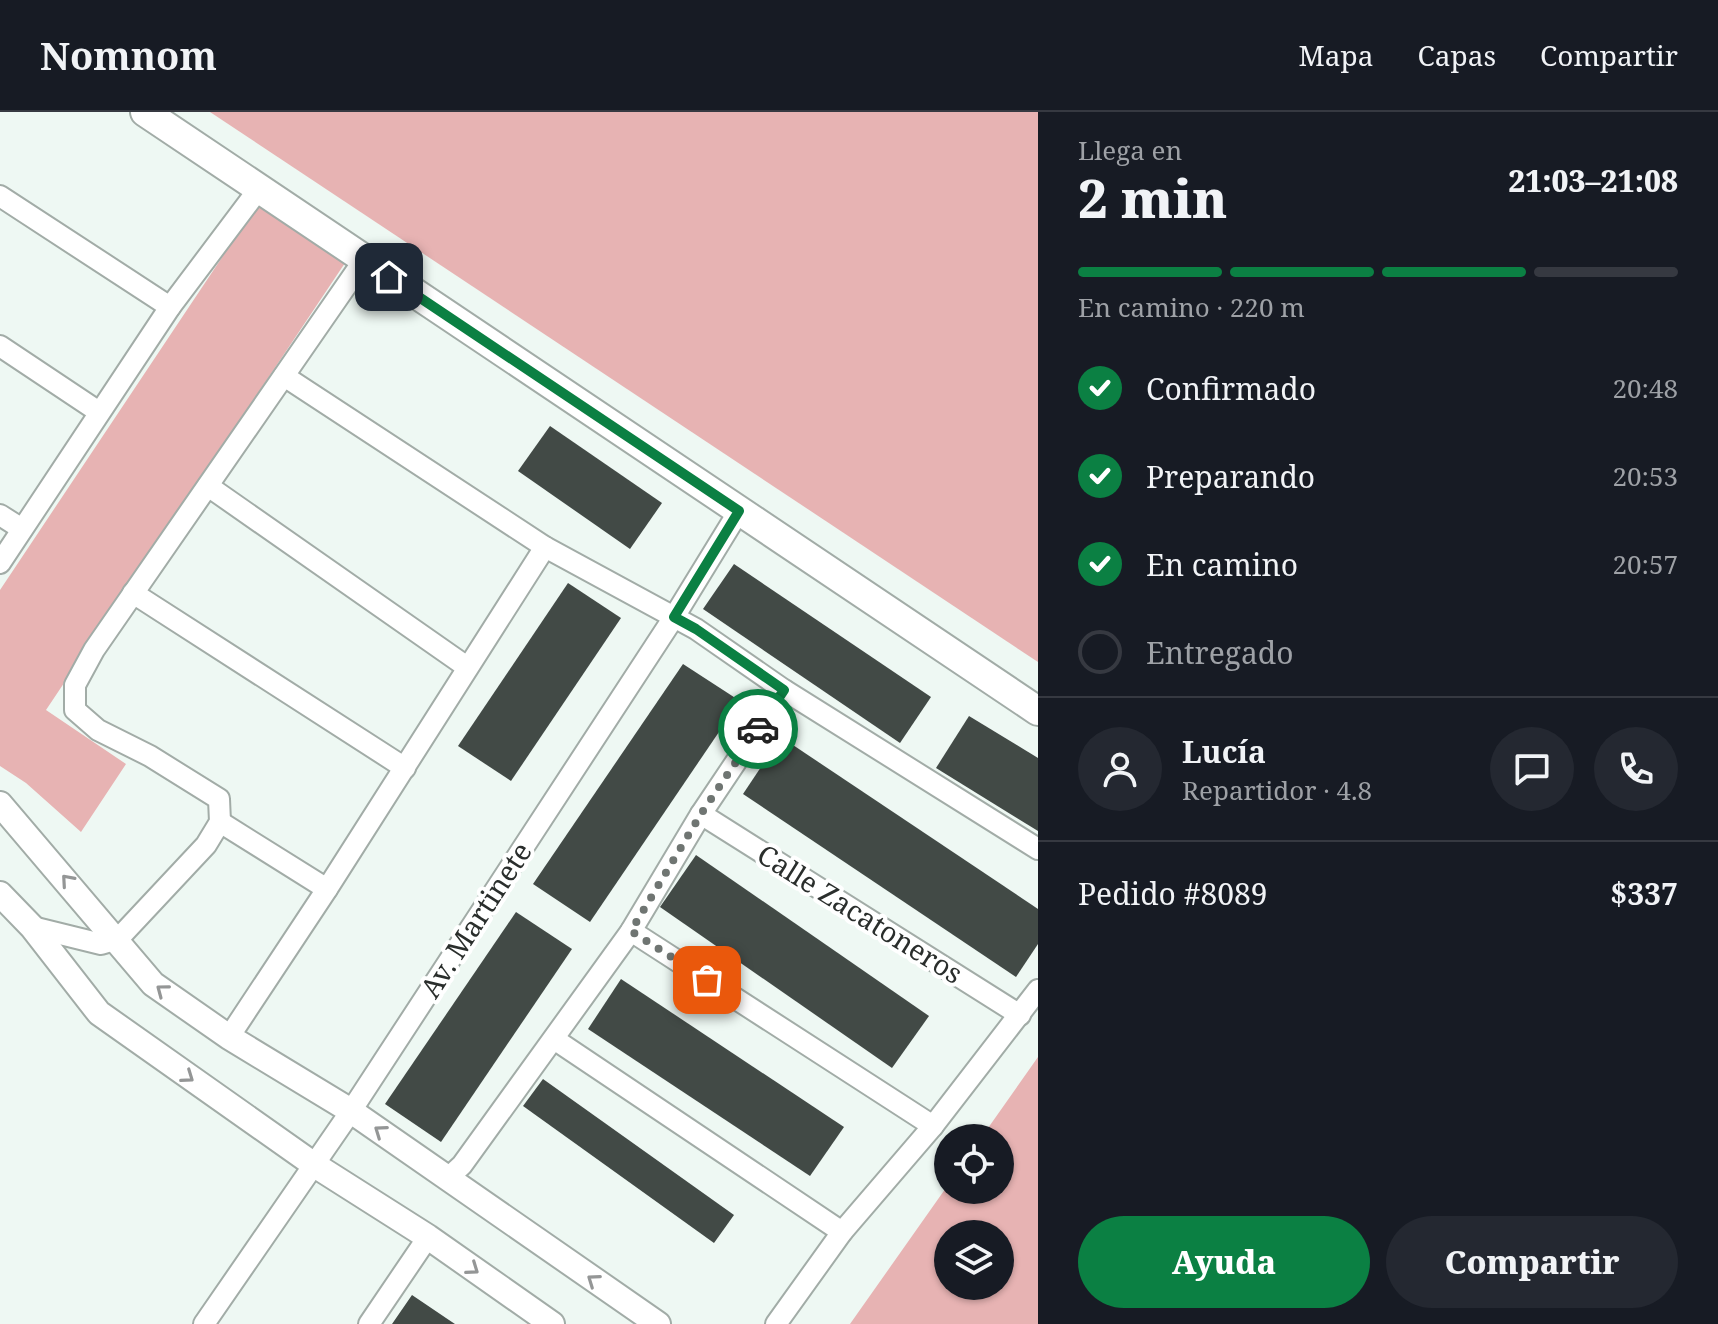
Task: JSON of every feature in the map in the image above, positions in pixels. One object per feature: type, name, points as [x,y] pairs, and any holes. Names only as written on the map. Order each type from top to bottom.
[{"type":"main road","points":[[145,112],[1038,711]]},
{"type":"street","points":[[0,563],[170,307],[258,190]]},
{"type":"street","points":[[0,196],[170,307]]},
{"type":"street","points":[[32,927],[101,944],[118,939],[206,845],[220,822],[219,799],[150,756],[98,730],[75,710],[75,685],[94,650],[364,260]]},
{"type":"street","points":[[0,346],[99,412]]},
{"type":"street","points":[[284,376],[545,547],[696,629],[784,690],[1038,849]]},
{"type":"street","points":[[208,486],[467,667]]},
{"type":"street","name":"Av. Martinete","points":[[204,1324],[351,1111],[674,617],[739,511]]},
{"type":"street","points":[[0,515],[22,529]]},
{"type":"street","points":[[229,1037],[545,547]]},
{"type":"street","points":[[133,593],[405,768]]},
{"type":"street","points":[[454,1172],[631,931],[701,814],[784,690]]},
{"type":"street","points":[[0,804],[118,939],[153,984],[229,1037],[454,1172],[658,1324]]},
{"type":"street","name":"Calle Zacatoneros","points":[[701,814],[1020,1015]]},
{"type":"street","points":[[220,822],[327,889]]},
{"type":"street","points":[[0,894],[32,927],[99,1013],[313,1164],[428,1237],[552,1324]]},
{"type":"street","points":[[631,931],[933,1126]]},
{"type":"street","points":[[776,1324],[842,1232],[933,1126],[1038,990]]},
{"type":"street","points":[[554,1039],[842,1232]]},
{"type":"street","points":[[369,1324],[428,1237]]},
{"type":"shaded area","points":[[210,112],[1038,112],[1038,662]]},
{"type":"shaded area","points":[[257,205],[345,263],[46,710],[126,764],[81,832],[26,783],[0,766],[0,590]]},
{"type":"shaded area","points":[[1038,1057],[1038,1324],[850,1324],[935,1204],[1014,1204],[1014,1124],[991,1124]]},
{"type":"building","points":[[550,426],[662,503],[630,549],[518,471]]},
{"type":"building","points":[[734,564],[931,697],[900,743],[703,609]]},
{"type":"building","points":[[568,583],[621,618],[511,781],[458,746]]},
{"type":"building","points":[[683,664],[740,701],[590,922],[533,884]]},
{"type":"building","points":[[969,716],[1038,758],[1038,831],[936,768]]},
{"type":"building","points":[[781,737],[1038,909],[1038,944],[1016,977],[743,794]]},
{"type":"building","points":[[696,855],[929,1016],[892,1068],[660,907]]},
{"type":"building","points":[[516,912],[572,949],[441,1142],[385,1104]]},
{"type":"building","points":[[621,979],[844,1127],[810,1176],[588,1029]]},
{"type":"building","points":[[543,1079],[734,1215],[714,1243],[523,1106]]},
{"type":"building","points":[[412,1295],[446,1318],[455,1324],[392,1324]]},
{"type":"way so far","points":[[707,980],[631,931],[701,814],[758,729]]},
{"type":"route","points":[[389,277],[739,511],[674,617],[784,690],[758,729]]}]
